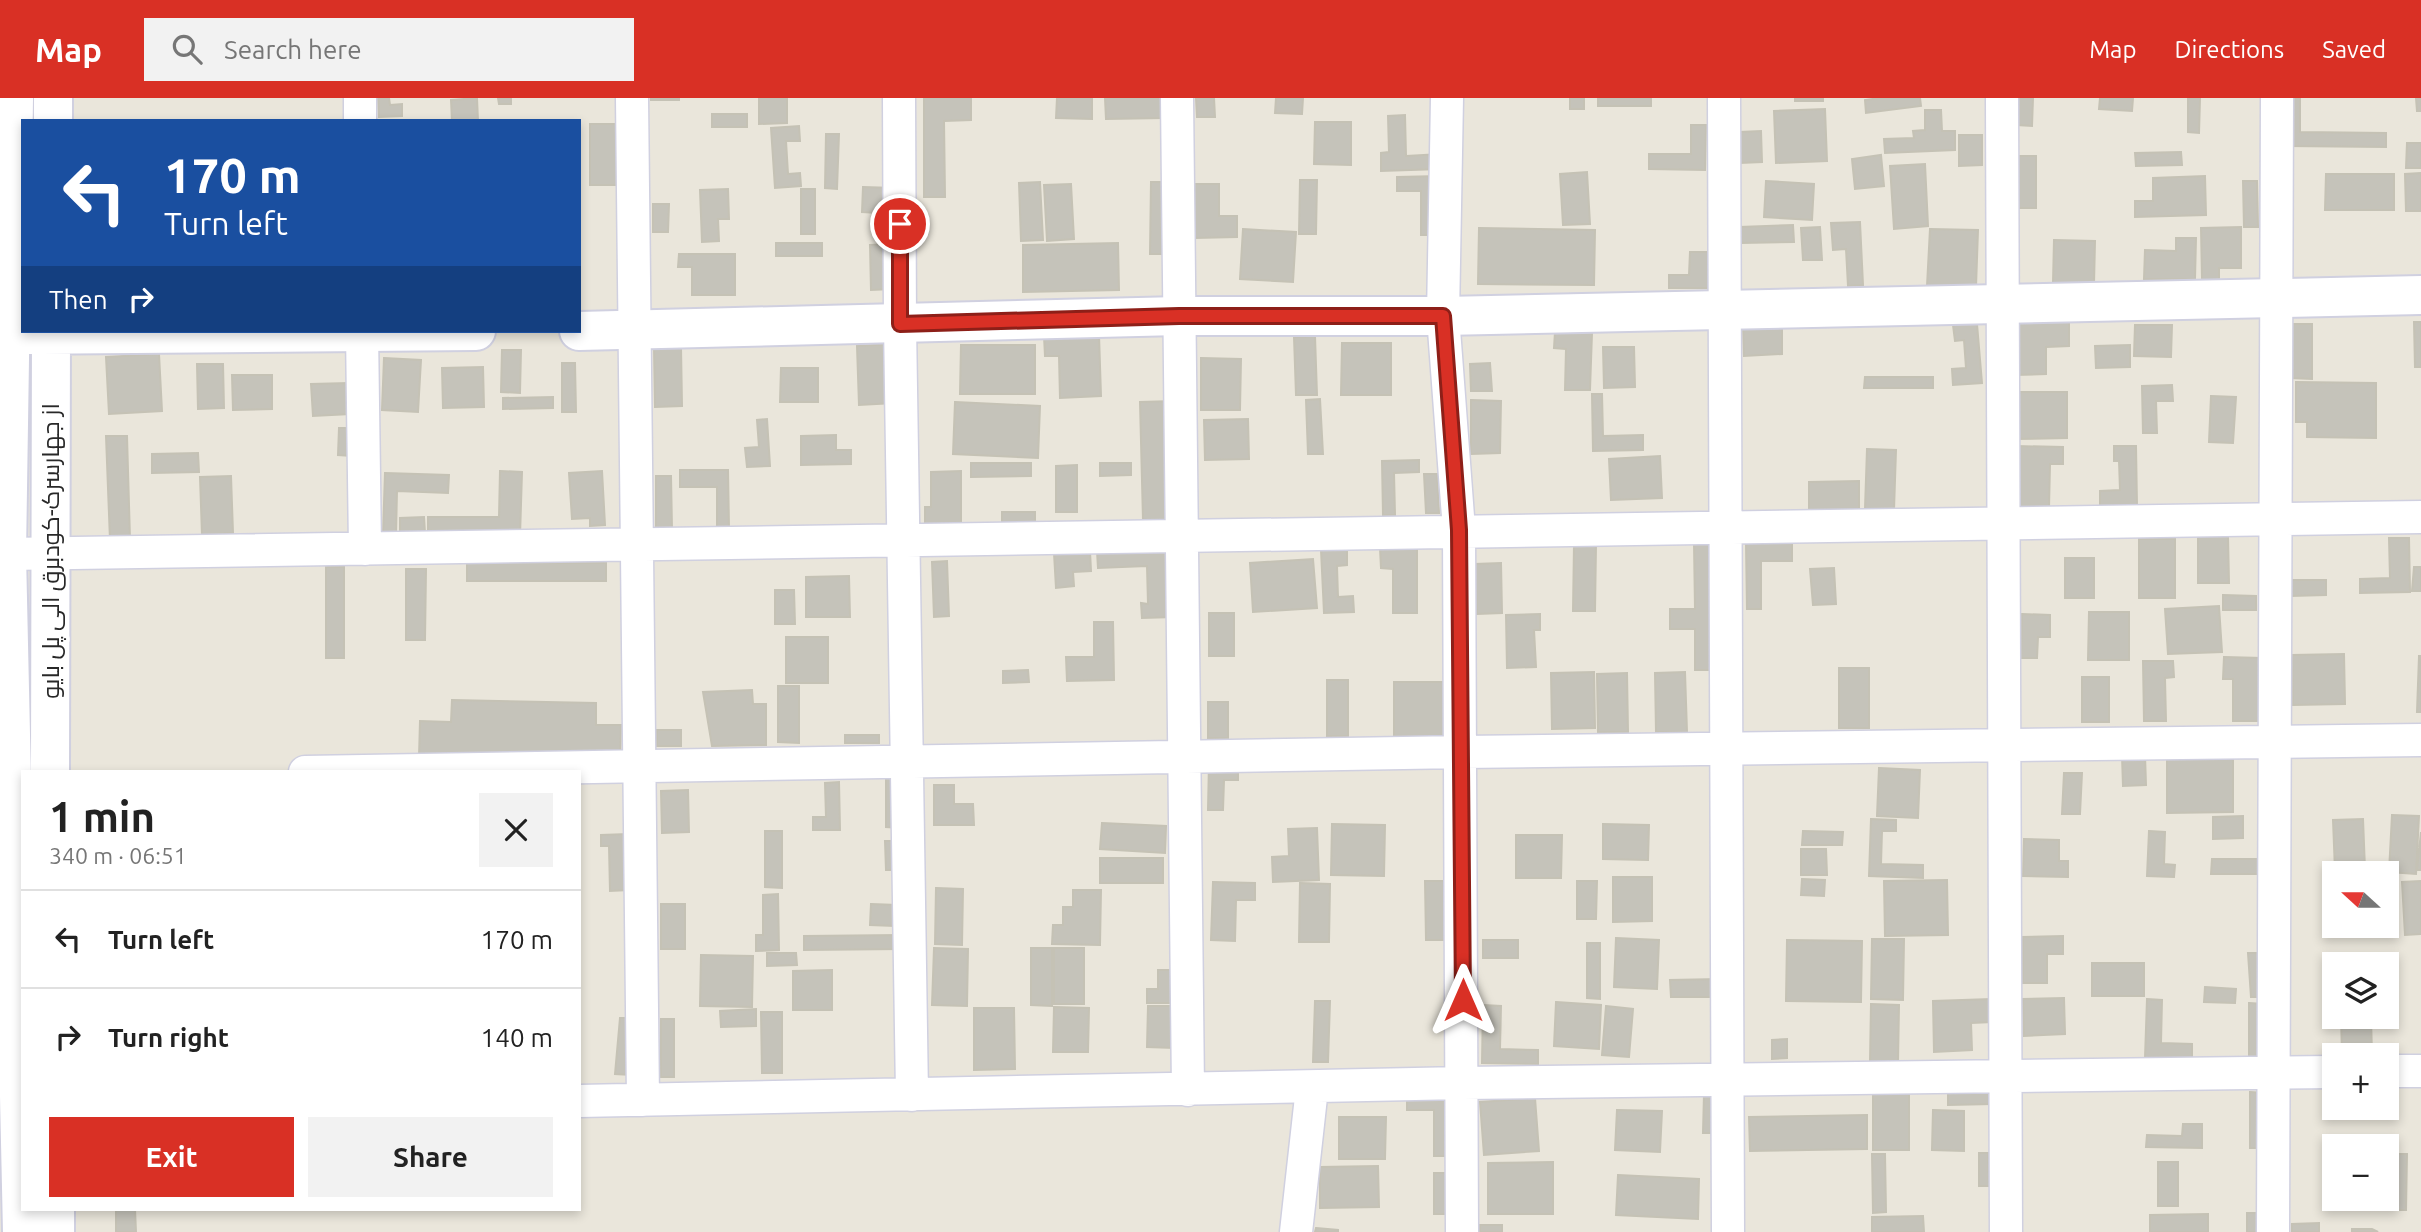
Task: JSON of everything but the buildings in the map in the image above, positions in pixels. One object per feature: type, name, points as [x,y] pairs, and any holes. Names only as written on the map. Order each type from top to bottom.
[{"type":"street","name":"از جهارسرک-کودبرق الی پل بایو","points":[[14,98],[6,212],[11,335],[4,730],[18,776],[21,1110]]},
{"type":"street","points":[[52,119],[53,98]]},
{"type":"street","points":[[360,98],[360,119]]},
{"type":"street","points":[[632,98],[643,1100]]},
{"type":"street","points":[[899,98],[912,1094]]},
{"type":"street","points":[[1177,98],[1184,536],[1188,1090]]},
{"type":"street","points":[[1447,98],[1443,316],[1459,530],[1462,1232]]},
{"type":"street","points":[[1724,98],[1728,1232]]},
{"type":"street","points":[[2001,98],[2006,1232]]},
{"type":"street","points":[[2273,1232],[2273,517],[2277,98]]},
{"type":"street","points":[[581,331],[1179,316],[1443,316],[1726,307],[2000,305],[2421,295]]},
{"type":"street","name":"از جهارسرک-کودبرق الی پل بایو","points":[[50,770],[51,333]]},
{"type":"street","points":[[11,335],[51,333]]},
{"type":"street","points":[[362,333],[365,549]]},
{"type":"street","points":[[7,554],[2273,517],[2421,517]]},
{"type":"street","points":[[4,730],[50,727]]},
{"type":"street","points":[[440,770],[1184,759],[1462,752],[2421,740]]},
{"type":"street","points":[[2399,1071],[2421,1071]]},
{"type":"street","points":[[581,1101],[1463,1083],[2322,1072]]},
{"type":"street","points":[[1296,1232],[1312,1088]]},
{"type":"street","name":"از جهارسرک-کودبرق الی پل بایو","points":[[22,1211],[22,1232]]},
{"type":"street","points":[[55,1211],[55,1232]]},
{"type":"route","points":[[900,224],[900,324],[1179,316],[1443,316],[1459,530],[1463,1000]]}]
